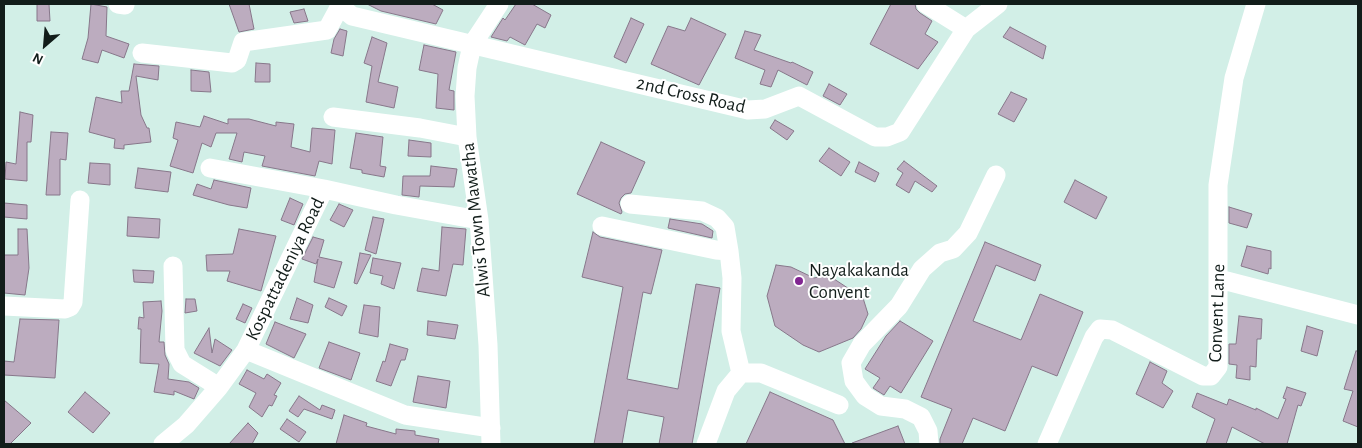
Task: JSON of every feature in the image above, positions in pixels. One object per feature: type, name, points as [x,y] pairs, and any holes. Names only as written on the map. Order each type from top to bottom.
[{"type":"street","name":"Alwis Town Mawatha","points":[[491,436],[488,345],[478,220],[467,137],[465,96],[467,68],[472,45],[499,4]]},
{"type":"street","points":[[926,4],[966,29],[998,4]]},
{"type":"street","name":"Convent Lane","points":[[1047,444],[1094,337],[1100,329],[1112,330],[1203,376],[1211,376],[1218,367],[1218,185],[1234,78],[1256,4]]},
{"type":"street","name":"2nd Cross Road","points":[[340,5],[352,16],[748,110],[765,109],[799,96],[875,137],[887,137],[900,132],[966,29]]},
{"type":"street","points":[[142,53],[232,63],[237,60],[243,42],[327,30],[340,5]]},
{"type":"street","points":[[332,118],[420,128],[467,137]]},
{"type":"street","points":[[210,168],[324,189]]},
{"type":"street","points":[[929,444],[928,430],[921,417],[905,410],[881,406],[865,396],[854,382],[851,363],[862,344],[899,306],[922,269],[940,253],[953,249],[968,233],[996,175]]},
{"type":"street","name":"Kospattadeniya Road","points":[[163,444],[186,425],[220,387],[246,350],[324,189],[478,220]]},
{"type":"street","points":[[4,306],[65,309],[70,307],[73,302],[80,200]]},
{"type":"street","points":[[630,204],[702,210],[717,218],[724,227],[732,278],[731,331],[740,373]]},
{"type":"street","points":[[602,226],[716,250],[729,251]]},
{"type":"street","points":[[173,266],[175,350],[182,364],[220,387]]},
{"type":"street","points":[[1219,279],[1358,315]]},
{"type":"street","points":[[246,350],[405,415],[491,436]]},
{"type":"street","points":[[740,373],[761,373],[838,405]]},
{"type":"street","points":[[706,444],[726,390],[740,373]]},
{"type":"building","points":[[37,4],[49,4],[50,21],[37,21]]},
{"type":"building","points":[[91,4],[107,7],[106,36],[129,44],[124,58],[102,50],[98,63],[82,59],[88,38]]},
{"type":"building","points":[[229,4],[249,4],[254,29],[239,32]]},
{"type":"building","points":[[367,4],[432,4],[443,10],[436,24],[381,11]]},
{"type":"building","points":[[516,4],[532,4],[551,15],[545,28],[537,24],[525,45],[510,37],[507,41],[491,37],[503,18],[505,20]]},
{"type":"building","points":[[891,4],[915,4],[916,9],[920,13],[932,21],[925,34],[938,42],[918,69],[870,44]]},
{"type":"building","points":[[304,9],[308,21],[294,23],[290,12]]},
{"type":"building","points":[[631,18],[644,24],[626,63],[614,57]]},
{"type":"building","points":[[691,18],[726,34],[699,85],[651,64],[668,26],[685,31]]},
{"type":"building","points":[[1010,27],[1046,46],[1043,59],[1003,37]]},
{"type":"building","points":[[340,29],[347,31],[343,56],[331,53],[334,39]]},
{"type":"building","points":[[745,31],[761,35],[754,50],[792,62],[813,72],[807,85],[778,70],[771,87],[760,84],[765,70],[735,58]]},
{"type":"building","points":[[372,37],[387,43],[378,82],[398,87],[394,108],[366,102],[372,66],[364,63]]},
{"type":"building","points":[[424,45],[456,52],[449,90],[454,91],[454,110],[436,108],[438,74],[419,70]]},
{"type":"building","points":[[256,63],[270,64],[270,82],[255,82]]},
{"type":"building","points":[[134,64],[159,66],[158,80],[136,76],[141,115],[147,128],[149,128],[151,142],[124,145],[124,149],[114,148],[115,139],[89,132],[96,97],[122,103],[121,91],[129,91]]},
{"type":"building","points":[[191,70],[209,72],[211,92],[191,91]]},
{"type":"building","points":[[829,84],[847,94],[840,105],[823,96]]},
{"type":"building","points":[[1011,92],[1027,99],[1014,122],[998,114]]},
{"type":"building","points":[[20,112],[33,115],[31,142],[27,142],[27,181],[5,179],[6,162],[16,164]]},
{"type":"building","points":[[204,116],[228,124],[228,119],[249,119],[276,126],[276,122],[294,124],[291,147],[310,152],[312,128],[335,130],[332,164],[319,161],[315,176],[262,166],[265,156],[244,152],[242,162],[229,159],[237,133],[216,133],[211,147],[202,143],[193,173],[170,166],[178,140],[173,138],[176,122],[200,127]]},
{"type":"building","points":[[775,120],[794,131],[787,140],[770,128]]},
{"type":"building","points":[[51,132],[68,133],[66,160],[60,159],[60,195],[46,195]]},
{"type":"building","points":[[356,133],[383,137],[380,166],[386,167],[384,177],[362,173],[362,170],[350,168]]},
{"type":"building","points":[[409,140],[431,143],[431,157],[408,156]]},
{"type":"building","points":[[601,142],[645,162],[631,193],[625,194],[621,198],[619,203],[621,214],[577,194]]},
{"type":"building","points":[[829,148],[850,162],[841,176],[819,161]]},
{"type":"building","points":[[904,161],[937,186],[932,192],[915,181],[909,193],[896,185],[903,173],[897,169]]},
{"type":"building","points":[[859,162],[879,173],[875,182],[855,172]]},
{"type":"building","points":[[90,163],[110,164],[110,185],[88,183]]},
{"type":"building","points":[[431,166],[457,169],[454,187],[420,186],[419,197],[402,195],[403,176],[430,176]]},
{"type":"building","points":[[138,168],[171,172],[168,192],[135,188]]},
{"type":"building","points":[[214,180],[251,188],[247,208],[193,195],[197,184],[211,189]]},
{"type":"building","points":[[1075,180],[1107,197],[1096,219],[1064,202]]},
{"type":"building","points":[[290,198],[303,204],[294,225],[281,220]]},
{"type":"building","points":[[4,203],[27,205],[27,219],[4,217]]},
{"type":"building","points":[[339,204],[353,210],[344,227],[330,220]]},
{"type":"building","points":[[1229,207],[1252,214],[1247,228],[1229,223]]},
{"type":"building","points":[[128,217],[160,219],[159,238],[127,236]]},
{"type":"building","points":[[373,217],[384,219],[376,254],[365,250]]},
{"type":"building","points":[[670,219],[702,224],[713,231],[712,238],[668,228]]},
{"type":"building","points":[[442,227],[466,229],[463,265],[453,264],[446,296],[417,291],[422,268],[439,271]]},
{"type":"building","points":[[18,229],[27,229],[29,268],[25,295],[4,293],[4,255],[18,255]]},
{"type":"building","points":[[239,229],[276,236],[261,291],[227,281],[230,271],[207,271],[206,255],[233,254]]},
{"type":"building","points":[[593,232],[600,237],[662,250],[651,294],[643,292],[627,379],[678,389],[696,284],[720,288],[692,444],[659,444],[664,417],[628,410],[622,444],[594,444],[623,287],[582,277]]},
{"type":"building","points":[[313,237],[324,240],[319,257],[342,262],[334,288],[314,282],[318,259],[316,264],[302,259]]},
{"type":"building","points":[[985,242],[1041,265],[1035,281],[996,265],[973,321],[1021,340],[1040,294],[1083,312],[1057,376],[1032,366],[1005,431],[973,418],[962,444],[940,444],[940,439],[952,409],[921,397]]},
{"type":"building","points":[[1247,246],[1271,251],[1271,269],[1269,268],[1268,274],[1241,266]]},
{"type":"building","points":[[360,253],[371,255],[357,284],[354,283]]},
{"type":"building","points":[[373,258],[401,263],[394,289],[381,284],[383,276],[370,273]]},
{"type":"building","points":[[776,265],[791,267],[814,278],[828,275],[863,298],[868,314],[861,329],[853,338],[819,352],[803,345],[775,326],[767,296]]},
{"type":"building","points":[[133,270],[154,271],[153,283],[134,282]]},
{"type":"building","points":[[297,298],[313,305],[308,323],[290,319]]},
{"type":"building","points":[[329,298],[347,306],[342,316],[325,307]]},
{"type":"building","points":[[186,299],[195,299],[197,311],[185,313]]},
{"type":"building","points":[[161,301],[159,342],[164,342],[165,355],[169,364],[168,379],[189,382],[199,388],[194,399],[174,391],[174,395],[154,392],[159,364],[140,363],[141,329],[138,329],[139,317],[144,318],[143,302]]},
{"type":"building","points":[[243,304],[252,308],[245,323],[236,319]]},
{"type":"building","points":[[364,305],[380,307],[378,337],[359,333]]},
{"type":"building","points":[[1239,316],[1262,319],[1261,339],[1257,339],[1256,367],[1250,366],[1250,380],[1236,378],[1237,365],[1229,364],[1229,344],[1236,344]]},
{"type":"building","points":[[20,319],[59,320],[55,378],[4,375],[4,361],[14,362]]},
{"type":"building","points":[[428,321],[458,325],[455,339],[427,335]]},
{"type":"building","points":[[900,321],[933,341],[901,393],[890,386],[884,395],[873,388],[880,378],[865,369],[886,336]]},
{"type":"building","points":[[275,322],[306,334],[294,358],[266,344]]},
{"type":"building","points":[[1307,326],[1323,331],[1317,356],[1301,351]]},
{"type":"building","points":[[209,328],[212,353],[215,339],[232,350],[220,366],[194,353]]},
{"type":"building","points":[[329,342],[360,353],[351,380],[319,368]]},
{"type":"building","points":[[390,344],[408,349],[405,360],[401,360],[391,386],[376,381],[383,361],[385,362]]},
{"type":"building","points":[[1356,351],[1358,351],[1358,427],[1343,421],[1353,391],[1344,389]]},
{"type":"building","points":[[1150,362],[1167,371],[1162,383],[1173,391],[1163,408],[1136,394]]},
{"type":"building","points":[[247,370],[264,379],[267,374],[281,383],[274,395],[277,396],[272,406],[269,405],[262,417],[249,407],[256,393],[239,384]]},
{"type":"building","points":[[418,376],[450,381],[446,408],[413,402]]},
{"type":"building","points":[[1287,387],[1306,393],[1301,406],[1298,405],[1287,444],[1265,444],[1232,427],[1226,444],[1206,444],[1215,419],[1192,407],[1197,393],[1227,405],[1229,399],[1256,410],[1256,408],[1278,419],[1286,399],[1283,398]]},
{"type":"building","points":[[85,392],[110,413],[93,433],[68,412]]},
{"type":"building","points":[[770,392],[833,420],[845,444],[746,444]]},
{"type":"building","points":[[299,396],[320,410],[322,405],[335,410],[332,419],[304,409],[298,417],[289,411]]},
{"type":"building","points":[[4,400],[31,423],[10,444],[4,444]]},
{"type":"building","points":[[344,415],[367,423],[366,426],[396,434],[396,429],[415,431],[415,435],[439,439],[438,444],[336,444]]},
{"type":"building","points":[[287,419],[306,432],[299,442],[280,429]]},
{"type":"building","points":[[248,423],[258,433],[252,444],[229,444]]},
{"type":"building","points":[[898,426],[905,444],[852,444],[852,443]]},
{"type":"place","name":"Nayakakanda Convent","points":[[799,281]]}]
